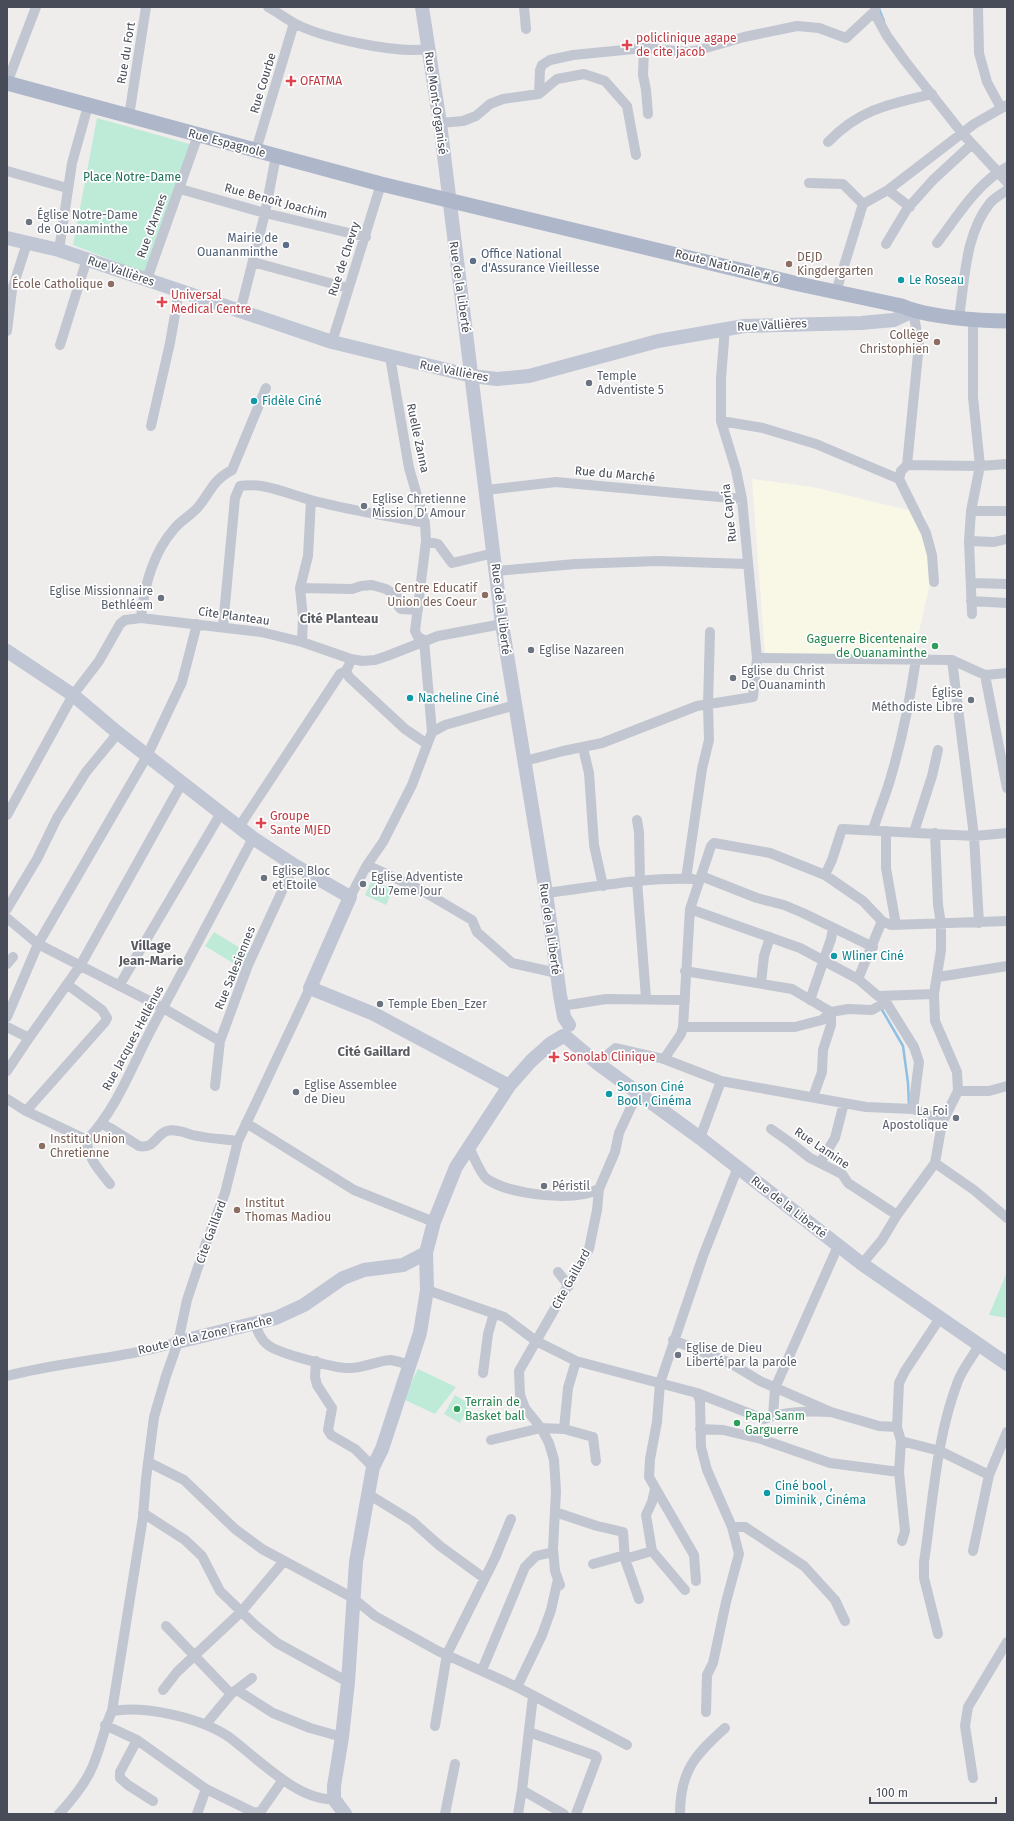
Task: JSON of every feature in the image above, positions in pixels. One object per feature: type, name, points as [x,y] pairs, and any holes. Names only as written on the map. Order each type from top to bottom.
[{"type":"main road","name":"Rue Espagnole","points":[[8,80],[88,106],[130,110],[198,135],[381,184],[449,200]]},
{"type":"main road","name":"Route Nationale # 6","points":[[449,200],[836,292],[902,306],[913,311],[966,319],[1007,321]]},
{"type":"street","points":[[8,80],[36,7]]},
{"type":"street","name":"Rue du Fort","points":[[130,110],[146,7]]},
{"type":"street","points":[[268,7],[294,23],[334,37],[409,52],[428,49]]},
{"type":"street","name":"Rue Mont-Organisé","points":[[422,7],[440,123],[449,200]]},
{"type":"street","points":[[524,7],[526,29]]},
{"type":"street","points":[[836,292],[863,204],[888,190],[965,131],[1004,107],[987,82],[979,53],[978,7]]},
{"type":"street","points":[[539,94],[540,70],[542,65],[550,60],[573,55],[644,48],[694,51],[744,37],[797,26],[819,28],[846,38],[875,10],[887,36],[932,94],[965,131],[972,144],[1002,170],[1007,182]]},
{"type":"street","name":"Rue Courbe","points":[[256,150],[294,23]]},
{"type":"street","points":[[644,48],[643,75],[648,114]]},
{"type":"street","points":[[440,123],[463,121],[476,116],[490,104],[503,99],[539,94],[557,79],[584,74],[605,81],[628,106],[636,155]]},
{"type":"street","points":[[828,142],[842,127],[853,119],[887,104],[932,94]]},
{"type":"street","points":[[59,250],[67,188],[72,163],[88,106]]},
{"type":"street","name":"Rue d'Armes","points":[[147,279],[198,135]]},
{"type":"street","points":[[886,244],[910,207],[933,180],[972,144]]},
{"type":"street","points":[[240,312],[265,213],[276,156]]},
{"type":"street","points":[[937,243],[966,204],[987,181],[1002,170]]},
{"type":"street","points":[[7,171],[67,188]]},
{"type":"street","points":[[809,183],[843,184],[863,204]]},
{"type":"street","name":"Rue de Chevry","points":[[332,342],[348,288],[366,237],[381,184]]},
{"type":"street","name":"Rue Benoît Joachim","points":[[180,189],[265,213],[366,237]]},
{"type":"street","points":[[888,190],[910,207]]},
{"type":"street","points":[[972,614],[969,541],[970,511],[980,466],[966,319],[965,278],[976,225],[991,202],[1007,190]]},
{"type":"street","name":"Rue de la Liberté","points":[[449,200],[497,571],[502,624],[546,893],[565,1030],[597,1063],[700,1138],[838,1246],[1007,1364]]},
{"type":"street","name":"Rue Vallières","points":[[7,238],[59,250],[332,342],[472,376],[497,378],[529,376],[658,341],[725,328],[894,320],[913,311]]},
{"type":"street","points":[[7,331],[12,290],[27,243]]},
{"type":"street","points":[[60,345],[87,259]]},
{"type":"street","points":[[253,262],[348,288]]},
{"type":"street","points":[[151,426],[179,291]]},
{"type":"street","points":[[899,479],[901,471],[907,465],[919,344],[913,311]]},
{"type":"street","name":"Rue Capria","points":[[708,705],[753,697],[757,658],[742,499],[736,470],[721,421],[721,378],[725,328]]},
{"type":"street","name":"Ruelle Zanna","points":[[390,357],[410,468],[425,523],[426,541],[415,631],[418,637],[424,640]]},
{"type":"street","points":[[140,618],[143,600],[152,570],[162,546],[174,529],[198,508],[219,477],[232,470],[266,388]]},
{"type":"street","points":[[721,421],[763,428],[816,444],[899,479],[926,533],[932,555],[934,582]]},
{"type":"street","points":[[907,465],[980,466],[1007,464]]},
{"type":"street","points":[[232,470],[243,485]]},
{"type":"street","name":"Rue du Marché","points":[[486,490],[556,482],[742,499]]},
{"type":"street","points":[[222,626],[235,498],[240,486],[264,486],[311,500],[425,523]]},
{"type":"street","points":[[302,642],[303,617],[300,588],[308,556],[311,500]]},
{"type":"street","points":[[970,511],[1007,510]]},
{"type":"street","points":[[969,541],[994,542],[1007,539]]},
{"type":"street","points":[[426,541],[438,544],[452,563],[494,553]]},
{"type":"street","points":[[497,571],[575,564],[658,561],[747,564]]},
{"type":"street","points":[[971,583],[1007,584]]},
{"type":"street","points":[[300,588],[352,589],[372,585],[386,589],[397,596],[399,607],[401,609],[418,610]]},
{"type":"street","points":[[971,601],[1007,603]]},
{"type":"street","name":"Cite Planteau","points":[[7,815],[73,695],[100,662],[120,624],[125,620],[140,618],[222,626],[261,632],[302,642],[351,659],[375,660],[424,640],[450,633],[502,624]]},
{"type":"street","points":[[7,1017],[38,944],[147,756],[182,682],[198,624]]},
{"type":"street","points":[[686,879],[702,769],[709,740],[708,705],[710,632]]},
{"type":"street","points":[[7,651],[73,695],[118,733],[253,838],[294,865],[350,897],[367,865],[383,842],[412,785],[432,732],[424,640]]},
{"type":"street","points":[[757,658],[952,660],[985,675],[1007,673]]},
{"type":"street","points":[[239,827],[340,674],[346,671],[351,659]]},
{"type":"street","points":[[873,830],[880,806],[890,782],[905,724],[916,659]]},
{"type":"street","points":[[952,660],[974,836],[979,923]]},
{"type":"street","points":[[346,671],[349,677],[405,729],[427,744]]},
{"type":"street","points":[[985,675],[1007,788]]},
{"type":"street","points":[[432,732],[445,726],[515,705]]},
{"type":"street","points":[[525,761],[602,743],[697,706],[708,705]]},
{"type":"street","points":[[7,909],[37,859],[57,818],[86,772],[118,733]]},
{"type":"street","points":[[583,748],[589,773],[594,845],[603,886]]},
{"type":"street","points":[[914,832],[932,776],[938,750]]},
{"type":"street","points":[[7,1071],[80,966],[182,783]]},
{"type":"street","points":[[119,986],[221,813]]},
{"type":"street","points":[[637,820],[639,832],[638,881],[646,998]]},
{"type":"street","points":[[825,875],[832,860],[842,829],[974,836],[1007,833]]},
{"type":"street","points":[[886,831],[886,868],[896,925]]},
{"type":"street","points":[[862,1264],[882,1240],[897,1215],[935,1163],[942,1123],[958,1091],[957,1072],[935,1021],[934,994],[938,977],[941,950],[941,924],[938,906],[935,834]]},
{"type":"street","name":"Rue Jacques Hellénus","points":[[87,1140],[102,1124],[135,1063],[148,1034],[253,838]]},
{"type":"street","points":[[664,1059],[681,1034],[683,1027],[685,971],[690,909],[711,846],[714,843],[770,853],[825,875],[864,901],[882,921],[896,925],[1007,921]]},
{"type":"street","name":"Rue Salesiennes","points":[[215,1086],[220,1041],[248,965],[294,865]]},
{"type":"street","points":[[367,865],[421,890],[472,920],[476,932],[512,963],[557,973]]},
{"type":"street","points":[[546,893],[638,881],[671,878],[700,878],[757,898],[784,905],[873,947]]},
{"type":"street","name":"Cite Gaillard","points":[[59,1814],[73,1800],[90,1771],[105,1725],[112,1711],[143,1513],[154,1417],[178,1342],[187,1300],[225,1193],[238,1141],[260,1097],[310,988],[338,920],[350,897]]},
{"type":"street","points":[[690,909],[800,948],[858,980],[882,999],[914,1047],[919,1062],[908,1109]]},
{"type":"street","points":[[7,918],[38,944],[163,1008],[220,1041]]},
{"type":"street","points":[[858,980],[873,947],[882,921]]},
{"type":"street","points":[[810,1000],[831,939],[833,928]]},
{"type":"street","points":[[762,983],[764,956],[770,937]]},
{"type":"street","points":[[938,977],[1007,966]]},
{"type":"street","points":[[685,971],[792,989],[831,1012]]},
{"type":"street","points":[[26,1111],[107,1018],[106,1014],[102,1010],[68,985]]},
{"type":"street","points":[[310,988],[374,1014],[509,1086]]},
{"type":"street","points":[[683,1027],[795,1027],[822,1020],[831,1012],[848,1009],[872,1010],[882,999],[934,994]]},
{"type":"street","points":[[345,1814],[334,1799],[334,1786],[342,1737],[348,1682],[356,1562],[373,1467],[382,1448],[420,1333],[427,1290],[426,1253],[434,1222],[449,1181],[469,1147],[509,1086],[531,1061],[565,1030],[606,998],[685,1000]]},
{"type":"street","points":[[813,1097],[822,1072],[823,1050],[831,1025],[831,1012]]},
{"type":"street","points":[[7,1027],[29,1038]]},
{"type":"street","points":[[597,1063],[616,1048],[664,1059],[721,1081],[844,1103],[908,1109],[925,1113],[942,1123]]},
{"type":"street","points":[[700,1138],[721,1081]]},
{"type":"street","points":[[958,1091],[989,1091],[1007,1086]]},
{"type":"street","name":"Cite Gaillard","points":[[558,1579],[555,1571],[554,1552],[554,1460],[549,1443],[541,1428],[525,1408],[520,1395],[518,1382],[519,1371],[589,1249],[597,1210],[599,1189],[616,1152],[619,1133],[638,1092]]},
{"type":"street","points":[[7,1099],[26,1111],[87,1140],[87,1148],[90,1155],[110,1184]]},
{"type":"street","points":[[820,1163],[835,1138],[844,1103]]},
{"type":"street","points":[[246,1123],[354,1190],[434,1222]]},
{"type":"street","points":[[102,1124],[112,1128],[139,1146],[144,1147],[150,1146],[164,1132],[170,1130],[198,1136],[238,1141]]},
{"type":"street","name":"Rue Lamine","points":[[771,1129],[820,1163],[842,1174],[848,1183],[897,1215]]},
{"type":"street","points":[[469,1147],[486,1179],[506,1188],[540,1195],[569,1195],[592,1192],[599,1189]]},
{"type":"street","points":[[935,1163],[974,1190],[1007,1218]]},
{"type":"street","points":[[696,1581],[694,1555],[649,1477],[650,1459],[657,1422],[660,1383],[673,1340],[710,1236],[738,1167]]},
{"type":"street","points":[[773,1416],[775,1388],[838,1246]]},
{"type":"street","name":"Route de la Zone Franche","points":[[7,1376],[40,1368],[157,1348],[276,1318],[304,1305],[343,1278],[364,1270],[404,1265],[426,1253]]},
{"type":"street","points":[[558,1272],[569,1286]]},
{"type":"street","points":[[427,1290],[504,1317],[536,1341],[576,1361],[697,1392],[764,1419],[804,1411],[831,1412]]},
{"type":"street","points":[[483,1373],[488,1334],[494,1313]]},
{"type":"street","points":[[902,1540],[905,1531],[899,1472],[901,1441],[897,1427],[899,1383],[905,1371],[940,1318]]},
{"type":"street","points":[[254,1324],[259,1334],[268,1345],[282,1352],[316,1361],[348,1369],[364,1368],[390,1360],[409,1365]]},
{"type":"street","points":[[673,1340],[730,1363],[760,1381],[831,1412],[879,1426],[897,1427]]},
{"type":"street","points":[[938,1634],[924,1578],[924,1562],[940,1451],[958,1380],[980,1344]]},
{"type":"street","points":[[316,1361],[315,1377],[317,1386],[332,1408],[328,1430],[331,1436],[355,1449],[373,1467]]},
{"type":"street","points":[[564,1429],[568,1388],[576,1361]]},
{"type":"street","points":[[697,1392],[700,1401],[701,1447],[707,1470],[732,1527],[739,1554],[726,1602],[713,1664],[707,1675],[706,1712]]},
{"type":"street","points":[[491,1440],[541,1428],[564,1429],[593,1437],[596,1461]]},
{"type":"street","points":[[700,1429],[723,1430],[761,1439],[830,1462],[899,1472]]},
{"type":"street","points":[[973,1551],[989,1475],[1007,1432]]},
{"type":"street","points":[[901,1441],[940,1451],[989,1475]]},
{"type":"street","points":[[148,1462],[184,1480],[235,1529],[284,1561],[353,1598],[375,1616],[438,1651],[482,1670],[627,1745]]},
{"type":"street","points":[[655,1489],[652,1502],[646,1515],[652,1551],[685,1590]]},
{"type":"street","points":[[368,1494],[412,1521],[440,1546],[484,1578]]},
{"type":"street","points":[[555,1512],[597,1526],[623,1532],[625,1557],[639,1599]]},
{"type":"street","points":[[143,1513],[185,1540],[202,1556],[220,1591],[277,1643],[348,1682]]},
{"type":"street","points":[[435,1726],[447,1654],[511,1519]]},
{"type":"street","points":[[732,1527],[745,1527],[804,1566],[835,1600],[845,1621]]},
{"type":"street","points":[[593,1564],[652,1551]]},
{"type":"street","points":[[482,1670],[525,1567],[536,1556],[554,1552]]},
{"type":"street","points":[[163,1690],[177,1672],[242,1612],[284,1561]]},
{"type":"street","points":[[558,1579],[563,1591]]},
{"type":"street","points":[[517,1688],[542,1636],[551,1610],[558,1579]]},
{"type":"street","points":[[166,1626],[234,1692],[273,1713],[310,1728],[342,1737]]},
{"type":"street","points":[[973,1778],[965,1726],[968,1707],[1007,1642]]},
{"type":"street","points":[[206,1724],[234,1692],[252,1678]]},
{"type":"street","points":[[518,1814],[533,1696]]},
{"type":"street","points":[[112,1711],[123,1709],[171,1714],[206,1724],[228,1737],[282,1781],[324,1800],[334,1799]]},
{"type":"street","points":[[105,1725],[137,1740],[206,1789],[255,1813],[262,1811],[282,1781]]},
{"type":"street","points":[[680,1814],[683,1782],[688,1768],[701,1749],[725,1728]]},
{"type":"street","points":[[529,1732],[596,1756],[597,1758],[576,1814]]},
{"type":"street","points":[[137,1740],[120,1772],[120,1778],[153,1801]]},
{"type":"street","points":[[445,1814],[455,1764]]},
{"type":"street","points":[[197,1814],[206,1789]]},
{"type":"street","points":[[522,1790],[564,1814]]},
{"type":"shaded area","points":[[752,479],[813,487],[924,514],[935,561],[913,657],[765,655]]},
{"type":"green space","name":"Place Notre-Dame","points":[[97,118],[193,145],[145,273],[73,245]]},
{"type":"green space","points":[[372,880],[393,889],[386,905],[365,895]]},
{"type":"green space","points":[[214,932],[250,954],[241,968],[205,946]]},
{"type":"green space","points":[[1007,1272],[1007,1318],[989,1315]]},
{"type":"green space","points":[[418,1369],[456,1387],[435,1414],[403,1399]]},
{"type":"green space","name":"Terrain de Basket ball","points":[[455,1395],[470,1404],[460,1423],[444,1414]]},
{"type":"waterway","points":[[879,9],[884,21]]},
{"type":"waterway","points":[[881,1008],[903,1046],[908,1083],[909,1105]]},
{"type":"place","name":"policlinique agape de cite jacob","points":[[627,45]]},
{"type":"place","name":"OFATMA","points":[[291,81]]},
{"type":"place","name":"Église Notre-Dame de Ouanaminthe","points":[[29,222]]},
{"type":"place","name":"Mairie de Ouananminthe","points":[[286,245]]},
{"type":"place","name":"Office National d'Assurance Vieillesse","points":[[473,261]]},
{"type":"place","name":"DEJD Kingdergarten","points":[[789,264]]},
{"type":"place","name":"Le Roseau","points":[[901,280]]},
{"type":"place","name":"École Catholique","points":[[111,284]]},
{"type":"place","name":"Universal Medical Centre","points":[[162,302]]},
{"type":"place","name":"Collège Christophien","points":[[937,342]]},
{"type":"place","name":"Temple Adventiste 5","points":[[589,383]]},
{"type":"place","name":"Fidèle Ciné","points":[[254,401]]},
{"type":"place","name":"Eglise Chretienne Mission D' Amour","points":[[364,506]]},
{"type":"place","name":"Centre Educatif Union des Coeur","points":[[485,595]]},
{"type":"place","name":"Eglise Missionnaire Bethléem","points":[[161,598]]},
{"type":"place","name":"Gaguerre Bicentenaire de Ouanaminthe","points":[[935,646]]},
{"type":"place","name":"Eglise Nazareen","points":[[531,650]]},
{"type":"place","name":"Eglise du Christ De Ouanaminth","points":[[733,678]]},
{"type":"place","name":"Nacheline Ciné","points":[[410,698]]},
{"type":"place","name":"Église Méthodiste Libre","points":[[971,700]]},
{"type":"place","name":"Groupe Sante MJED","points":[[261,823]]},
{"type":"place","name":"Eglise Bloc et Etoile","points":[[264,878]]},
{"type":"place","name":"Eglise Adventiste du 7eme Jour","points":[[363,884]]},
{"type":"place","name":"Wliner Ciné","points":[[834,956]]},
{"type":"place","name":"Temple Eben_Ezer","points":[[380,1004]]},
{"type":"place","name":"Sonolab Clinique","points":[[554,1057]]},
{"type":"place","name":"Eglise Assemblee de Dieu","points":[[296,1092]]},
{"type":"place","name":"Sonson Ciné Bool , Cinéma","points":[[609,1094]]},
{"type":"place","name":"La Foi Apostolique","points":[[956,1118]]},
{"type":"place","name":"Institut Union Chretienne","points":[[42,1146]]},
{"type":"place","name":"Péristil","points":[[544,1186]]},
{"type":"place","name":"Institut Thomas Madiou","points":[[237,1210]]},
{"type":"place","name":"Eglise de Dieu Liberté par la parole","points":[[678,1355]]},
{"type":"place","name":"Terrain de Basket ball","points":[[457,1409]]},
{"type":"place","name":"Papa Sanm Garguerre","points":[[737,1423]]},
{"type":"place","name":"Ciné bool , Diminik , Cinéma","points":[[767,1493]]},
{"type":"district","name":"Cité Planteau","points":[[339,618]]},
{"type":"district","name":"Village Jean-Marie","points":[[151,952]]},
{"type":"district","name":"Cité Gaillard","points":[[374,1051]]}]
